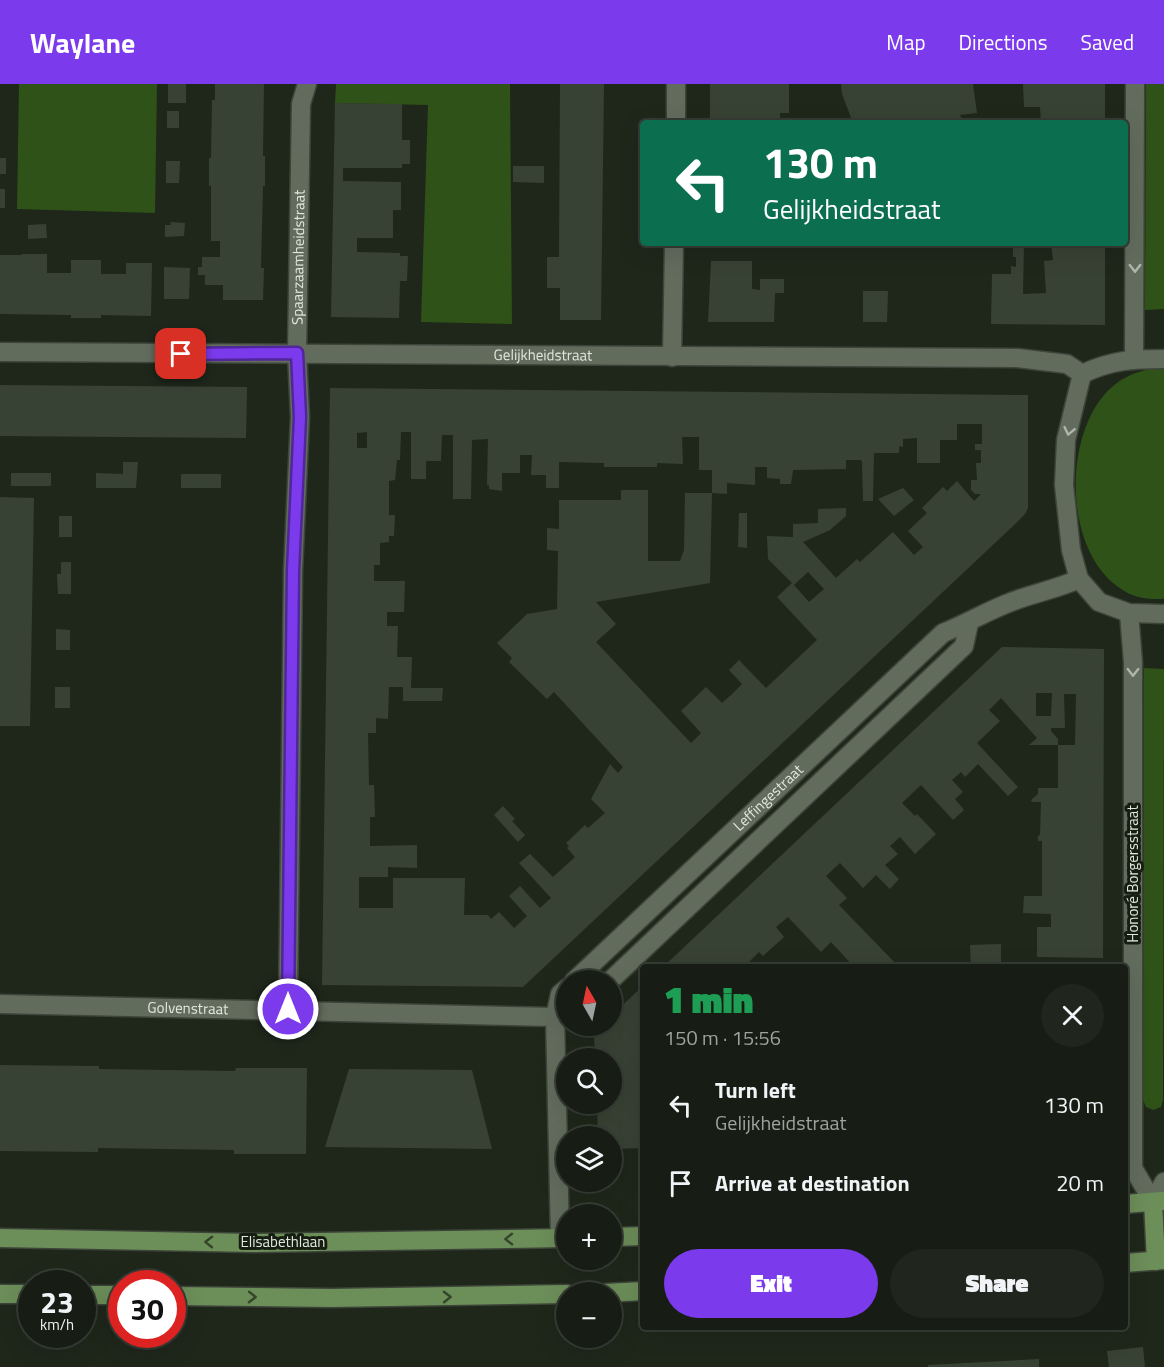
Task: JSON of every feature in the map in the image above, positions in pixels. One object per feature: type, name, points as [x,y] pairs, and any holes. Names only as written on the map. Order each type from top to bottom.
[{"type":"main road","points":[[1128,1204],[1158,1201]]},
{"type":"main road","name":"Honoré Borgersstraat","points":[[1158,1201],[1160,1260]]},
{"type":"main road","points":[[622,1237],[640,1236]]},
{"type":"main road","name":"Elisabethlaan","points":[[0,1238],[253,1243],[556,1238]]},
{"type":"main road","points":[[1128,1263],[1160,1260]]},
{"type":"main road","points":[[622,1292],[640,1291]]},
{"type":"main road","points":[[0,1294],[18,1294]]},
{"type":"main road","points":[[186,1296],[331,1298],[556,1294]]},
{"type":"street","name":"Spaarzaamheidstraat","points":[[288,1009],[293,582],[300,417],[297,353],[301,104],[307,84]]},
{"type":"street","points":[[676,84],[676,120]]},
{"type":"street","points":[[1134,359],[1135,84]]},
{"type":"street","points":[[672,357],[674,246]]},
{"type":"street","name":"Gelijkheidstraat","points":[[0,351],[1017,358],[1067,364],[1082,374]]},
{"type":"street","points":[[1164,359],[1134,359],[1103,364],[1082,374],[1066,440],[1064,485],[1071,550],[1079,579],[1099,602],[1129,613],[1164,614]]},
{"type":"street","name":"Leffingestraat","points":[[586,970],[943,633],[969,623],[980,614],[1079,579]]},
{"type":"street","name":"Honoré Borgersstraat","points":[[1129,613],[1133,662],[1133,1168],[1158,1201]]},
{"type":"street","name":"Leffingestraat","points":[[622,970],[964,646],[969,623]]},
{"type":"street","name":"Golvenstraat","points":[[0,1004],[556,1014]]},
{"type":"street","points":[[561,1036],[564,1204]]},
{"type":"street","points":[[1158,1201],[1164,1182]]},
{"type":"green space","points":[[19,84],[157,84],[155,213],[17,209]]},
{"type":"green space","points":[[336,84],[510,84],[512,324],[421,322],[428,105],[335,103]]},
{"type":"green space","points":[[1146,84],[1164,84],[1164,309],[1145,310]]},
{"type":"green space","points":[[1154,368],[1164,369],[1164,598],[1162,599],[1135,596],[1111,581],[1093,558],[1082,530],[1076,499],[1077,466],[1083,435],[1095,408],[1112,387],[1122,380],[1137,372]]},
{"type":"green space","points":[[1144,668],[1164,669],[1163,1100],[1161,1107],[1153,1110],[1146,1107],[1143,1100]]},
{"type":"building","points":[[168,84],[186,84],[186,103],[168,103]]},
{"type":"building","points":[[215,84],[264,84],[265,186],[263,186],[261,268],[264,268],[263,300],[223,300],[223,285],[205,285],[205,275],[198,275],[198,267],[202,267],[202,257],[220,257],[220,241],[211,241],[211,185],[209,186],[212,100],[215,100]]},
{"type":"building","points":[[560,84],[604,84],[601,320],[560,320],[560,288],[547,288],[547,257],[559,257]]},
{"type":"building","points":[[710,84],[789,84],[789,113],[780,113],[780,120],[710,120]]},
{"type":"building","points":[[841,84],[973,84],[977,113],[960,115],[962,120],[852,120],[842,94]]},
{"type":"building","points":[[1023,84],[1105,84],[1105,120],[1041,120],[1040,107],[1024,107]]},
{"type":"building","points":[[335,103],[402,104],[402,140],[410,140],[410,164],[402,164],[402,168],[343,168],[343,181],[401,182],[401,210],[393,210],[393,238],[357,238],[357,252],[400,253],[400,256],[408,256],[407,281],[400,281],[399,318],[331,317]]},
{"type":"building","points":[[167,111],[179,111],[179,128],[167,128]]},
{"type":"building","points":[[0,158],[6,158],[6,174],[0,174]]},
{"type":"building","points":[[166,161],[180,161],[179,183],[166,183]]},
{"type":"building","points":[[513,166],[544,166],[544,183],[513,182]]},
{"type":"building","points":[[0,189],[5,189],[5,208],[0,208]]},
{"type":"building","points":[[170,222],[185,223],[184,236],[165,237],[165,225],[171,225]]},
{"type":"building","points":[[46,224],[47,238],[28,239],[28,225]]},
{"type":"building","points":[[1013,246],[1024,246],[1023,294],[1046,293],[1044,261],[1053,260],[1051,246],[1105,246],[1105,325],[991,324],[992,274],[1011,274],[1011,266],[1016,267],[1016,257],[1013,257]]},
{"type":"building","points":[[47,254],[47,273],[71,273],[71,260],[101,260],[101,274],[126,274],[126,263],[152,263],[151,316],[101,315],[101,318],[71,318],[71,315],[0,314],[0,255]]},
{"type":"building","points":[[711,261],[752,261],[752,289],[760,290],[760,279],[784,279],[784,293],[775,293],[774,322],[708,322]]},
{"type":"building","points":[[164,267],[190,268],[189,299],[164,299]]},
{"type":"building","points":[[863,291],[888,291],[887,322],[863,322]]},
{"type":"building","points":[[0,385],[247,387],[246,438],[0,436]]},
{"type":"building","points":[[330,388],[1028,395],[1028,508],[1025,514],[523,987],[322,985]],"holes":[[[957,424],[982,424],[982,444],[975,444],[975,450],[981,450],[981,463],[976,463],[977,480],[971,480],[971,490],[975,494],[981,494],[974,501],[957,481],[947,491],[943,487],[922,508],[927,513],[908,531],[923,547],[914,555],[893,532],[860,562],[857,559],[836,578],[803,542],[830,530],[846,516],[846,508],[818,509],[818,523],[793,524],[793,537],[767,536],[768,559],[792,583],[777,597],[817,640],[766,688],[739,660],[729,670],[742,684],[722,703],[706,687],[681,711],[701,733],[691,743],[596,642],[616,624],[596,602],[710,583],[712,493],[727,494],[727,483],[755,485],[755,467],[767,467],[767,478],[780,479],[780,484],[791,484],[793,470],[846,469],[846,460],[861,460],[863,501],[873,501],[874,453],[899,453],[899,446],[903,447],[903,439],[917,438],[917,463],[940,463],[940,440],[957,440]],[[367,432],[367,448],[357,448],[357,433]],[[401,432],[411,432],[411,479],[426,479],[426,461],[441,461],[442,435],[453,435],[453,499],[471,499],[472,440],[488,439],[487,485],[489,489],[502,491],[502,473],[520,473],[520,455],[532,455],[531,475],[546,475],[546,488],[559,488],[559,462],[604,463],[604,467],[657,467],[657,463],[683,464],[682,437],[699,437],[699,470],[712,470],[712,493],[685,493],[684,550],[680,561],[648,561],[648,490],[621,490],[621,500],[559,500],[559,529],[547,528],[547,550],[558,551],[557,609],[527,614],[497,643],[512,658],[509,662],[547,699],[554,692],[623,767],[618,773],[610,764],[591,799],[605,813],[588,828],[585,825],[566,843],[569,846],[567,848],[575,857],[553,877],[530,854],[519,863],[551,898],[540,908],[520,886],[509,896],[527,916],[514,928],[499,912],[491,919],[488,915],[464,915],[465,878],[393,878],[393,908],[359,908],[359,877],[388,877],[388,867],[417,868],[417,845],[370,846],[370,817],[375,817],[374,785],[369,785],[368,733],[376,733],[376,718],[388,719],[389,687],[403,687],[403,701],[442,701],[443,688],[411,688],[412,657],[397,657],[398,626],[387,626],[387,612],[404,612],[405,581],[374,581],[374,565],[380,565],[380,543],[389,542],[389,536],[394,536],[395,515],[389,515],[389,481],[395,480],[397,460],[400,460]],[[808,572],[824,589],[809,602],[794,585]]]},
{"type":"building","points":[[123,462],[138,462],[136,488],[96,488],[96,473],[123,474]]},
{"type":"building","points":[[11,473],[51,473],[51,486],[11,486]]},
{"type":"building","points":[[181,474],[221,474],[221,488],[181,488]]},
{"type":"building","points":[[903,488],[914,500],[894,516],[878,499]]},
{"type":"building","points":[[0,497],[34,498],[30,726],[0,726]]},
{"type":"building","points":[[739,513],[747,513],[747,548],[738,547]]},
{"type":"building","points":[[59,516],[72,516],[72,537],[59,537]]},
{"type":"building","points":[[61,562],[71,562],[71,594],[58,594],[57,574],[61,574]]},
{"type":"building","points":[[56,629],[70,630],[70,650],[56,650]]},
{"type":"building","points":[[1002,647],[1104,649],[1103,958],[1037,957],[1037,927],[1051,927],[1051,914],[1023,913],[1024,896],[1042,896],[1042,841],[1038,841],[1041,802],[1031,800],[1038,794],[1038,788],[1058,788],[1058,745],[1029,745],[1037,738],[1001,698],[989,710],[1000,721],[977,743],[1018,787],[1008,796],[978,764],[965,777],[961,772],[952,780],[963,792],[955,799],[964,810],[953,820],[921,785],[902,803],[915,816],[917,814],[936,834],[915,854],[900,837],[890,846],[898,854],[885,865],[899,879],[890,889],[876,875],[863,888],[840,863],[826,876],[847,898],[839,905],[896,964],[851,964],[831,942],[821,952],[788,917],[776,927],[784,937],[763,956],[759,952],[747,964],[666,964]],"holes":[[[1036,693],[1052,693],[1051,716],[1036,716]],[[1064,694],[1076,694],[1075,745],[1058,745],[1058,739],[1051,728],[1065,728]]]},
{"type":"building","points":[[55,687],[70,687],[70,708],[55,708]]},
{"type":"building","points":[[503,806],[515,819],[512,821],[525,835],[518,842],[494,815]]},
{"type":"building","points":[[1001,944],[1001,964],[971,964],[970,945]]},
{"type":"building","points":[[640,989],[640,1148],[622,1149],[622,1126],[598,1126],[597,1114],[622,1114],[622,1048],[595,1048],[594,1036],[622,1036],[622,1006]]},
{"type":"building","points":[[0,1065],[235,1071],[236,1068],[307,1068],[306,1154],[234,1154],[234,1150],[98,1148],[98,1152],[0,1151]]},
{"type":"building","points":[[349,1069],[472,1070],[492,1149],[325,1147]]},
{"type":"building","points":[[1143,1347],[1145,1367],[1109,1367],[1107,1351]]},
{"type":"building","points":[[1039,1359],[1039,1367],[928,1367],[928,1365]]},
{"type":"route","points":[[181,354],[297,353],[300,417],[293,571],[288,1009]]}]
